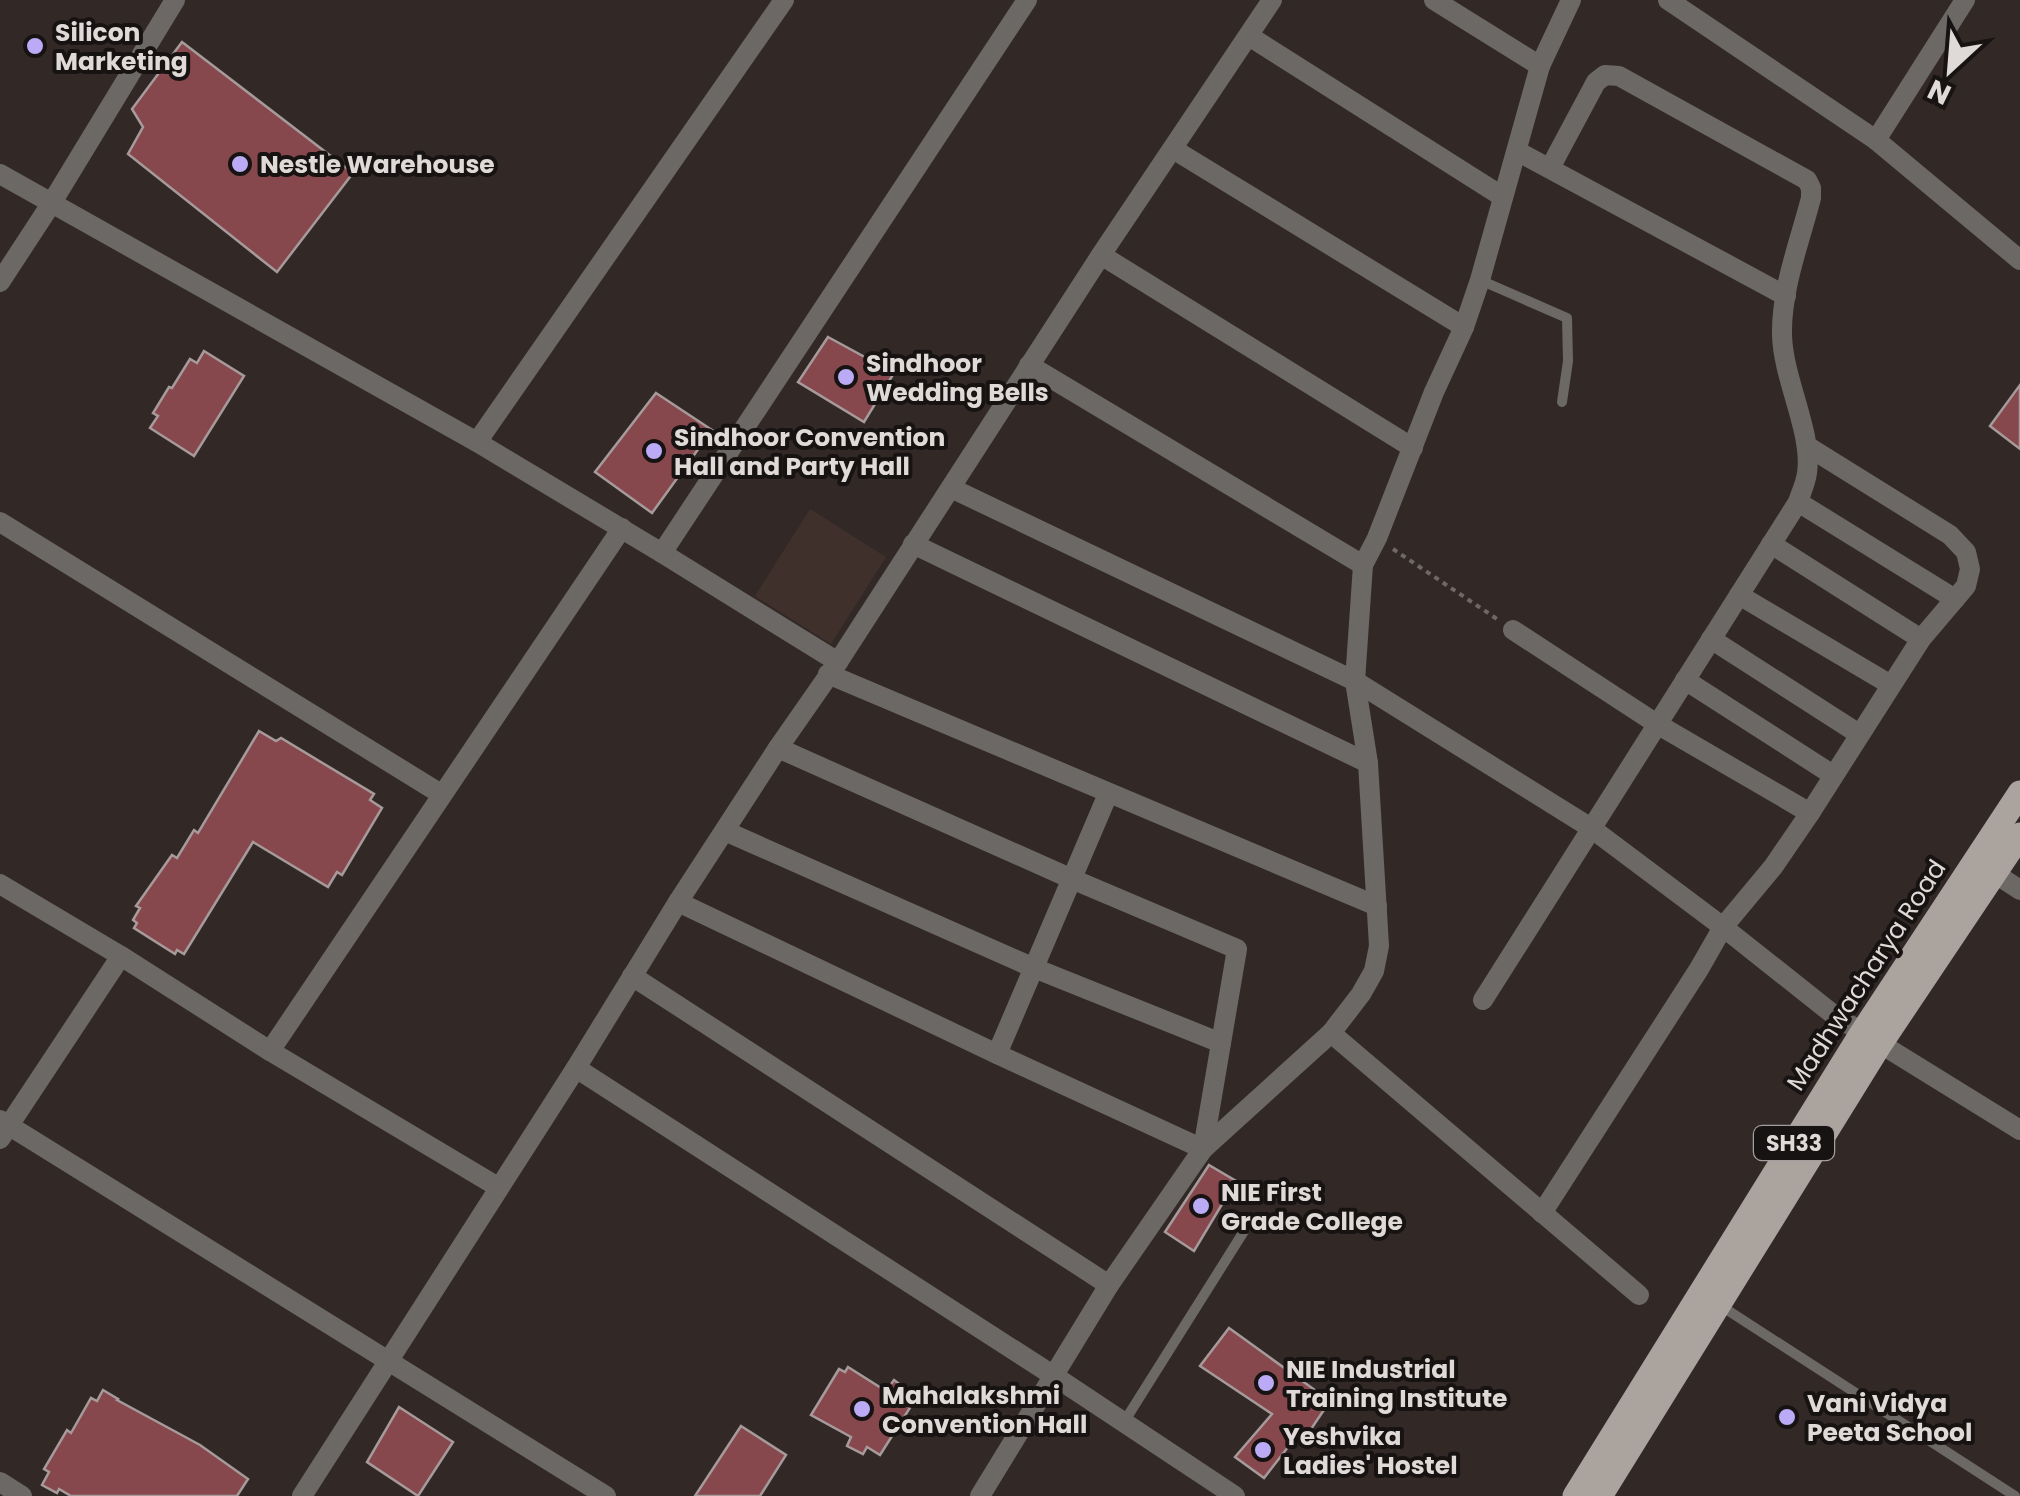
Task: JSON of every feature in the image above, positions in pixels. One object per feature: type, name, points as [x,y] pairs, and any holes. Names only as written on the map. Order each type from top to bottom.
[{"type":"main road","name":"Madhwacharya Road","points":[[1600,1496],[1710,1300],[2020,794]]},
{"type":"main road","name":"Madhwacharya Road","points":[[1871,1039],[2020,835]]},
{"type":"main road","name":"Madhwacharya Road","points":[[1575,1496],[1710,1300]]},
{"type":"street","points":[[0,282],[52,204],[175,0]]},
{"type":"street","points":[[476,442],[784,0]]},
{"type":"street","points":[[662,553],[1028,0]]},
{"type":"street","points":[[302,1496],[678,902],[1272,0]]},
{"type":"street","points":[[1434,0],[1540,66]]},
{"type":"street","points":[[980,1496],[1109,1285],[1204,1148],[1331,1033],[1374,971],[1379,946],[1368,762],[1355,681],[1363,565],[1464,327],[1540,66],[1571,0]]},
{"type":"street","points":[[1668,0],[1876,140],[2020,260]]},
{"type":"street","points":[[1876,140],[1965,0]]},
{"type":"street","points":[[1249,36],[1503,197]]},
{"type":"street","points":[[1483,1000],[1798,502],[1808,473],[1807,446],[1786,370],[1782,334],[1786,296],[1811,198],[1807,180],[1619,76],[1605,76],[1596,82],[1550,168]]},
{"type":"street","points":[[1173,149],[1464,327]]},
{"type":"street","points":[[1518,151],[1786,296]]},
{"type":"street","points":[[0,174],[622,528],[833,668],[1108,794],[1377,906]]},
{"type":"street","points":[[1101,255],[1413,448]]},
{"type":"street","points":[[1029,365],[1363,565]]},
{"type":"street","points":[[1542,1213],[1723,927],[1774,867],[1921,639],[1966,586],[1970,568],[1966,552],[1950,535],[1807,446]]},
{"type":"street","points":[[951,488],[1355,681],[1592,828],[1834,1015],[2020,1130]]},
{"type":"street","points":[[1798,502],[1954,599]]},
{"type":"street","points":[[0,522],[441,794]]},
{"type":"street","points":[[270,1050],[622,528]]},
{"type":"street","points":[[913,544],[1368,762]]},
{"type":"street","points":[[1771,544],[1921,639]]},
{"type":"street","points":[[1739,594],[1891,685]]},
{"type":"street","points":[[1513,630],[1658,724],[1810,813]]},
{"type":"street","points":[[1711,639],[1860,734]]},
{"type":"street","points":[[1685,680],[1833,776]]},
{"type":"street","points":[[778,748],[1237,949],[1204,1148]]},
{"type":"street","points":[[996,1054],[1108,794]]},
{"type":"street","points":[[725,831],[1034,968],[1221,1043]]},
{"type":"street","points":[[1994,873],[2020,890]]},
{"type":"street","points":[[0,884],[498,1187]]},
{"type":"street","points":[[678,902],[1204,1148]]},
{"type":"street","points":[[121,956],[3,1128],[390,1360],[606,1496]]},
{"type":"street","points":[[632,976],[1109,1285]]},
{"type":"street","points":[[1331,1033],[1639,1294]]},
{"type":"street","points":[[576,1068],[1234,1496]]},
{"type":"street","points":[[0,1482],[22,1496]]},
{"type":"lane","points":[[1480,280],[1567,318],[1568,361],[1562,402]]},
{"type":"lane","points":[[1124,1422],[1246,1228]]},
{"type":"lane","points":[[1710,1300],[2016,1496]]},
{"type":"path","points":[[1377,538],[1513,630]]},
{"type":"shaded area","points":[[810,509],[886,557],[831,644],[755,596]]},
{"type":"building","name":"Nestle Warehouse","points":[[182,42],[353,173],[277,272],[128,154],[143,127],[132,109]]},
{"type":"building","name":"Sindhoor Wedding Bells","points":[[828,337],[894,373],[864,422],[798,382]]},
{"type":"building","points":[[204,351],[244,376],[194,456],[150,428],[158,416],[153,413],[169,387],[190,359],[197,363]]},
{"type":"building","points":[[2020,385],[2020,449],[1990,426]]},
{"type":"building","name":"Sindhoor Convention Hall and Party Hall","points":[[656,393],[712,430],[652,513],[595,472]]},
{"type":"building","points":[[259,731],[276,741],[281,738],[374,794],[370,800],[382,808],[342,875],[337,872],[328,887],[253,842],[184,954],[177,950],[175,954],[134,928],[137,923],[133,920],[140,908],[136,906],[172,855],[177,858],[194,830],[198,833]]},
{"type":"building","name":"NIE First Grade College","points":[[1209,1165],[1236,1181],[1194,1251],[1165,1232]]},
{"type":"building","name":"NIE Industrial Training Institute","points":[[1229,1328],[1330,1401],[1305,1438],[1299,1433],[1264,1478],[1235,1457],[1272,1414],[1200,1366]]},
{"type":"building","name":"Mahalakshmi Convention Hall","points":[[848,1367],[886,1391],[894,1380],[910,1392],[906,1399],[913,1403],[880,1455],[867,1447],[863,1454],[847,1446],[851,1437],[811,1415],[839,1369],[845,1372]]},
{"type":"building","points":[[103,1390],[200,1445],[248,1479],[237,1496],[71,1496],[42,1485],[49,1472],[44,1469],[67,1430],[71,1433],[91,1398],[97,1401]]},
{"type":"building","points":[[399,1407],[453,1442],[418,1496],[367,1462]]},
{"type":"building","points":[[741,1426],[786,1455],[760,1496],[695,1496]]},
{"type":"place","name":"Silicon Marketing","points":[[35,46]]},
{"type":"place","name":"Nestle Warehouse","points":[[240,164]]},
{"type":"place","name":"Sindhoor Wedding Bells","points":[[846,377]]},
{"type":"place","name":"Sindhoor Convention Hall and Party Hall","points":[[654,451]]},
{"type":"place","name":"NIE First Grade College","points":[[1201,1206]]},
{"type":"place","name":"NIE Industrial Training Institute","points":[[1266,1383]]},
{"type":"place","name":"Mahalakshmi Convention Hall","points":[[862,1409]]},
{"type":"place","name":"Vani Vidya Peeta School","points":[[1787,1417]]},
{"type":"place","name":"Yeshvika Ladies' Hostel","points":[[1263,1450]]}]
